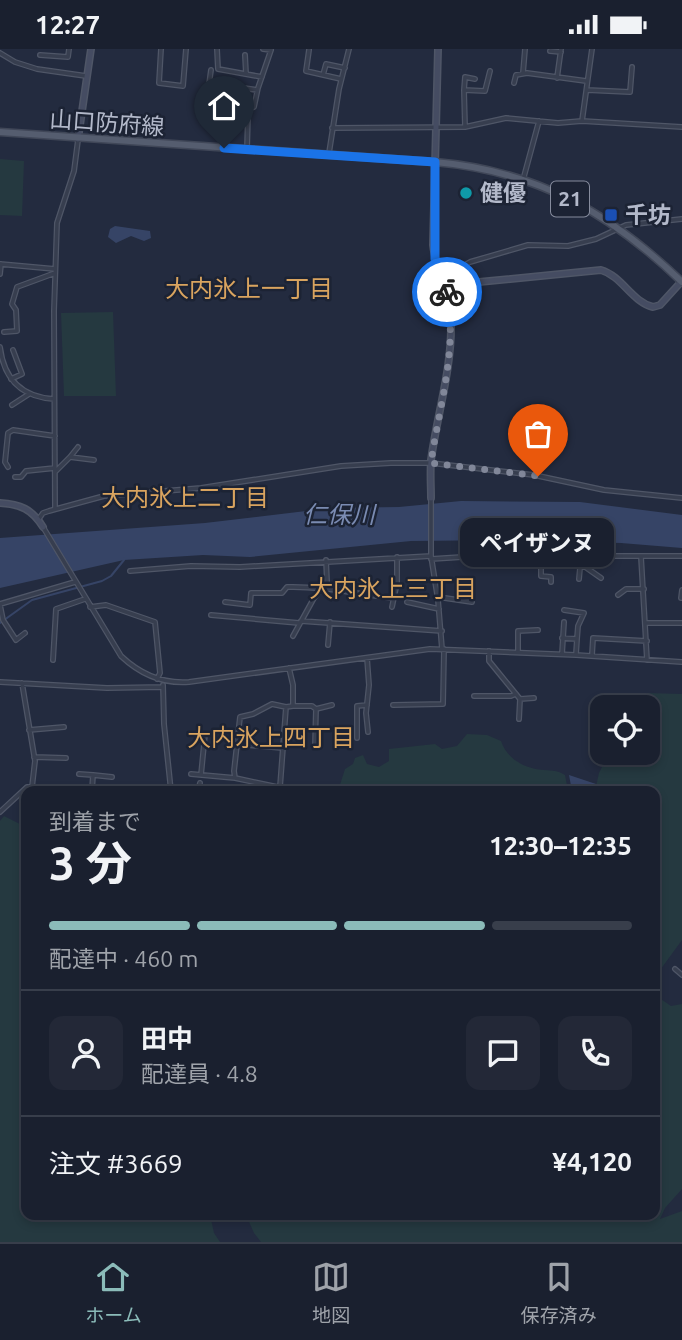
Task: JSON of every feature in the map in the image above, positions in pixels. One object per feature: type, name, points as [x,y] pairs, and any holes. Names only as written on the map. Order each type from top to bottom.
[{"type":"main road","name":"山口防府線","points":[[0,132],[435,162],[486,170],[523,180],[572,200],[620,228],[682,282]]},
{"type":"street","points":[[40,55],[68,57],[69,49]]},
{"type":"street","points":[[55,509],[57,223],[74,171],[91,49]]},
{"type":"street","points":[[161,49],[159,83],[183,86],[186,49]]},
{"type":"street","points":[[217,49],[218,69],[262,76]]},
{"type":"street","points":[[249,109],[254,107],[271,50],[264,49]]},
{"type":"street","points":[[329,155],[341,79],[349,49]]},
{"type":"street","points":[[393,705],[443,704],[442,631],[431,556],[431,463],[442,408],[451,323],[448,294],[436,266],[433,244],[438,49]]},
{"type":"street","points":[[523,73],[525,49]]},
{"type":"street","points":[[582,121],[592,49]]},
{"type":"street","points":[[309,50],[306,71],[341,79]]},
{"type":"street","points":[[550,51],[561,50],[557,78]]},
{"type":"street","points":[[0,53],[8,54],[15,62],[37,69],[86,76]]},
{"type":"street","points":[[245,55],[246,74]]},
{"type":"street","points":[[323,75],[326,64],[345,68]]},
{"type":"street","points":[[587,90],[630,92],[632,67]]},
{"type":"street","points":[[205,111],[211,70]]},
{"type":"street","points":[[464,90],[485,91],[490,71]]},
{"type":"street","points":[[514,83],[516,75],[523,73],[586,81]]},
{"type":"street","points":[[465,127],[465,77],[475,79]]},
{"type":"street","points":[[209,83],[257,90]]},
{"type":"street","points":[[207,99],[247,104],[247,149]]},
{"type":"street","points":[[332,128],[465,127],[506,118],[682,127]]},
{"type":"street","points":[[523,180],[539,121]]},
{"type":"street","points":[[442,278],[470,262],[528,245],[568,246],[596,239],[633,224],[682,219]]},
{"type":"street","points":[[0,274],[1,264],[55,271]]},
{"type":"street","points":[[448,294],[479,282],[601,270],[612,274],[641,301],[653,307],[660,305],[682,282]]},
{"type":"street","points":[[4,333],[17,331],[16,310],[12,304],[17,287],[55,271]]},
{"type":"street","points":[[0,347],[1,359],[11,379],[38,398],[54,398]]},
{"type":"street","points":[[11,379],[22,374],[16,353]]},
{"type":"street","points":[[12,405],[29,394]]},
{"type":"street","points":[[8,467],[5,462],[8,433],[13,430],[55,436]]},
{"type":"street","points":[[15,477],[21,477],[26,471],[55,470],[78,447]]},
{"type":"street","points":[[70,457],[94,460]]},
{"type":"street","points":[[84,466],[85,459]]},
{"type":"street","points":[[38,520],[43,513],[104,496],[201,488],[341,466],[431,463],[534,475],[604,490],[682,498]]},
{"type":"street","points":[[0,503],[23,507],[38,520],[121,656],[137,669],[163,681],[189,682],[443,649],[682,662]]},
{"type":"street","points":[[130,572],[184,566],[240,567],[431,556],[682,557]]},
{"type":"street","points":[[541,556],[541,576],[551,577],[551,582]]},
{"type":"street","points":[[392,607],[397,583],[397,557]]},
{"type":"street","points":[[579,579],[581,557]]},
{"type":"street","points":[[641,557],[647,660]]},
{"type":"street","points":[[293,636],[321,587],[327,582],[326,560]]},
{"type":"street","points":[[581,564],[601,578]]},
{"type":"street","points":[[25,633],[16,640],[4,621],[0,604],[75,582]]},
{"type":"street","points":[[225,602],[250,605],[251,593],[282,593],[286,587],[321,587],[332,591],[393,598]]},
{"type":"street","points":[[618,595],[626,589],[643,589]]},
{"type":"street","points":[[681,598],[682,590]]},
{"type":"street","points":[[438,597],[472,602]]},
{"type":"street","points":[[53,660],[56,609],[85,599]]},
{"type":"street","points":[[407,602],[439,609]]},
{"type":"street","points":[[90,607],[107,605],[155,622],[160,673],[158,679]]},
{"type":"street","points":[[564,610],[584,613],[578,626],[576,655]]},
{"type":"street","points":[[211,615],[442,631]]},
{"type":"street","points":[[328,645],[330,622]]},
{"type":"street","points":[[562,654],[564,622]]},
{"type":"street","points":[[645,623],[682,623]]},
{"type":"street","points":[[518,652],[518,631],[538,630]]},
{"type":"street","points":[[562,638],[577,639]]},
{"type":"street","points":[[592,656],[593,638],[647,641]]},
{"type":"street","points":[[489,651],[489,661],[520,699],[519,719]]},
{"type":"street","points":[[367,658],[368,732]]},
{"type":"street","points":[[289,668],[293,685],[293,706]]},
{"type":"street","points":[[163,681],[171,786]]},
{"type":"street","points":[[0,682],[107,688],[163,687]]},
{"type":"street","points":[[22,683],[34,757],[32,786]]},
{"type":"street","points":[[474,696],[516,694]]},
{"type":"street","points":[[520,699],[534,698]]},
{"type":"street","points":[[235,778],[240,717],[253,714],[272,703],[286,707],[312,706],[316,709],[332,705]]},
{"type":"street","points":[[357,738],[358,706],[367,705]]},
{"type":"street","points":[[280,786],[286,707]]},
{"type":"street","points":[[315,746],[316,709]]},
{"type":"street","points":[[29,730],[64,727]]},
{"type":"street","points":[[201,775],[205,734]]},
{"type":"street","points":[[236,744],[284,748]]},
{"type":"street","points":[[34,757],[66,758]]},
{"type":"street","points":[[79,774],[111,777]]},
{"type":"street","points":[[191,774],[235,778],[275,786]]},
{"type":"street","points":[[92,786],[93,775]]},
{"type":"street","points":[[0,812],[21,791]]},
{"type":"street","points":[[675,969],[682,975]]},
{"type":"shaded area","points":[[0,159],[24,161],[22,216],[0,215]]},
{"type":"shaded area","points":[[113,312],[116,396],[64,396],[61,313]]},
{"type":"shaded area","points":[[682,694],[682,940],[660,970],[660,786],[596,786],[603,765],[660,765],[660,695],[644,695]]},
{"type":"shaded area","points":[[467,734],[487,735],[501,741],[512,758],[524,765],[562,773],[567,786],[340,786],[345,769],[353,764],[355,758],[363,755],[367,764],[379,767],[389,761],[389,749],[435,744],[442,749],[457,746]]},
{"type":"shaded area","points":[[4,816],[21,824],[21,1220],[211,1220],[214,1233],[220,1242],[0,1242],[0,821]]},
{"type":"shaded area","points":[[660,998],[671,1006],[682,1004],[682,1189],[665,1208],[660,1219]]},
{"type":"shaded area","points":[[682,1211],[682,1242],[261,1242],[248,1220],[660,1220]]},
{"type":"water","points":[[115,226],[150,231],[151,238],[144,241],[131,236],[116,243],[108,237],[110,229]]},
{"type":"water","points":[[430,279],[438,279],[444,312],[430,312]]},
{"type":"water","name":"仁保川","points":[[461,501],[580,502],[682,515],[682,548],[621,543],[508,540],[411,541],[250,557],[203,555],[124,560],[0,588],[0,538],[205,523],[331,508],[399,507]]},
{"type":"water","points":[[569,775],[596,784],[596,786],[571,786]]},
{"type":"waterway","points":[[0,623],[32,600],[102,581],[111,576],[124,558]]},
{"type":"way so far","points":[[447,292],[451,323],[450,342],[442,408],[431,463],[538,476]]},
{"type":"place","name":"健優","points":[[466,193]]},
{"type":"place","name":"千坊","points":[[611,215]]},
{"type":"place","name":"ペイザンヌ","points":[[538,476]]},
{"type":"district","name":"大内氷上一丁目","points":[[249,289]]},
{"type":"district","name":"大内氷上二丁目","points":[[185,498]]},
{"type":"district","name":"大内氷上三丁目","points":[[393,589]]},
{"type":"district","name":"大内氷上四丁目","points":[[271,738]]},
{"type":"route","points":[[224,148],[435,162],[435,259],[447,292]]}]
